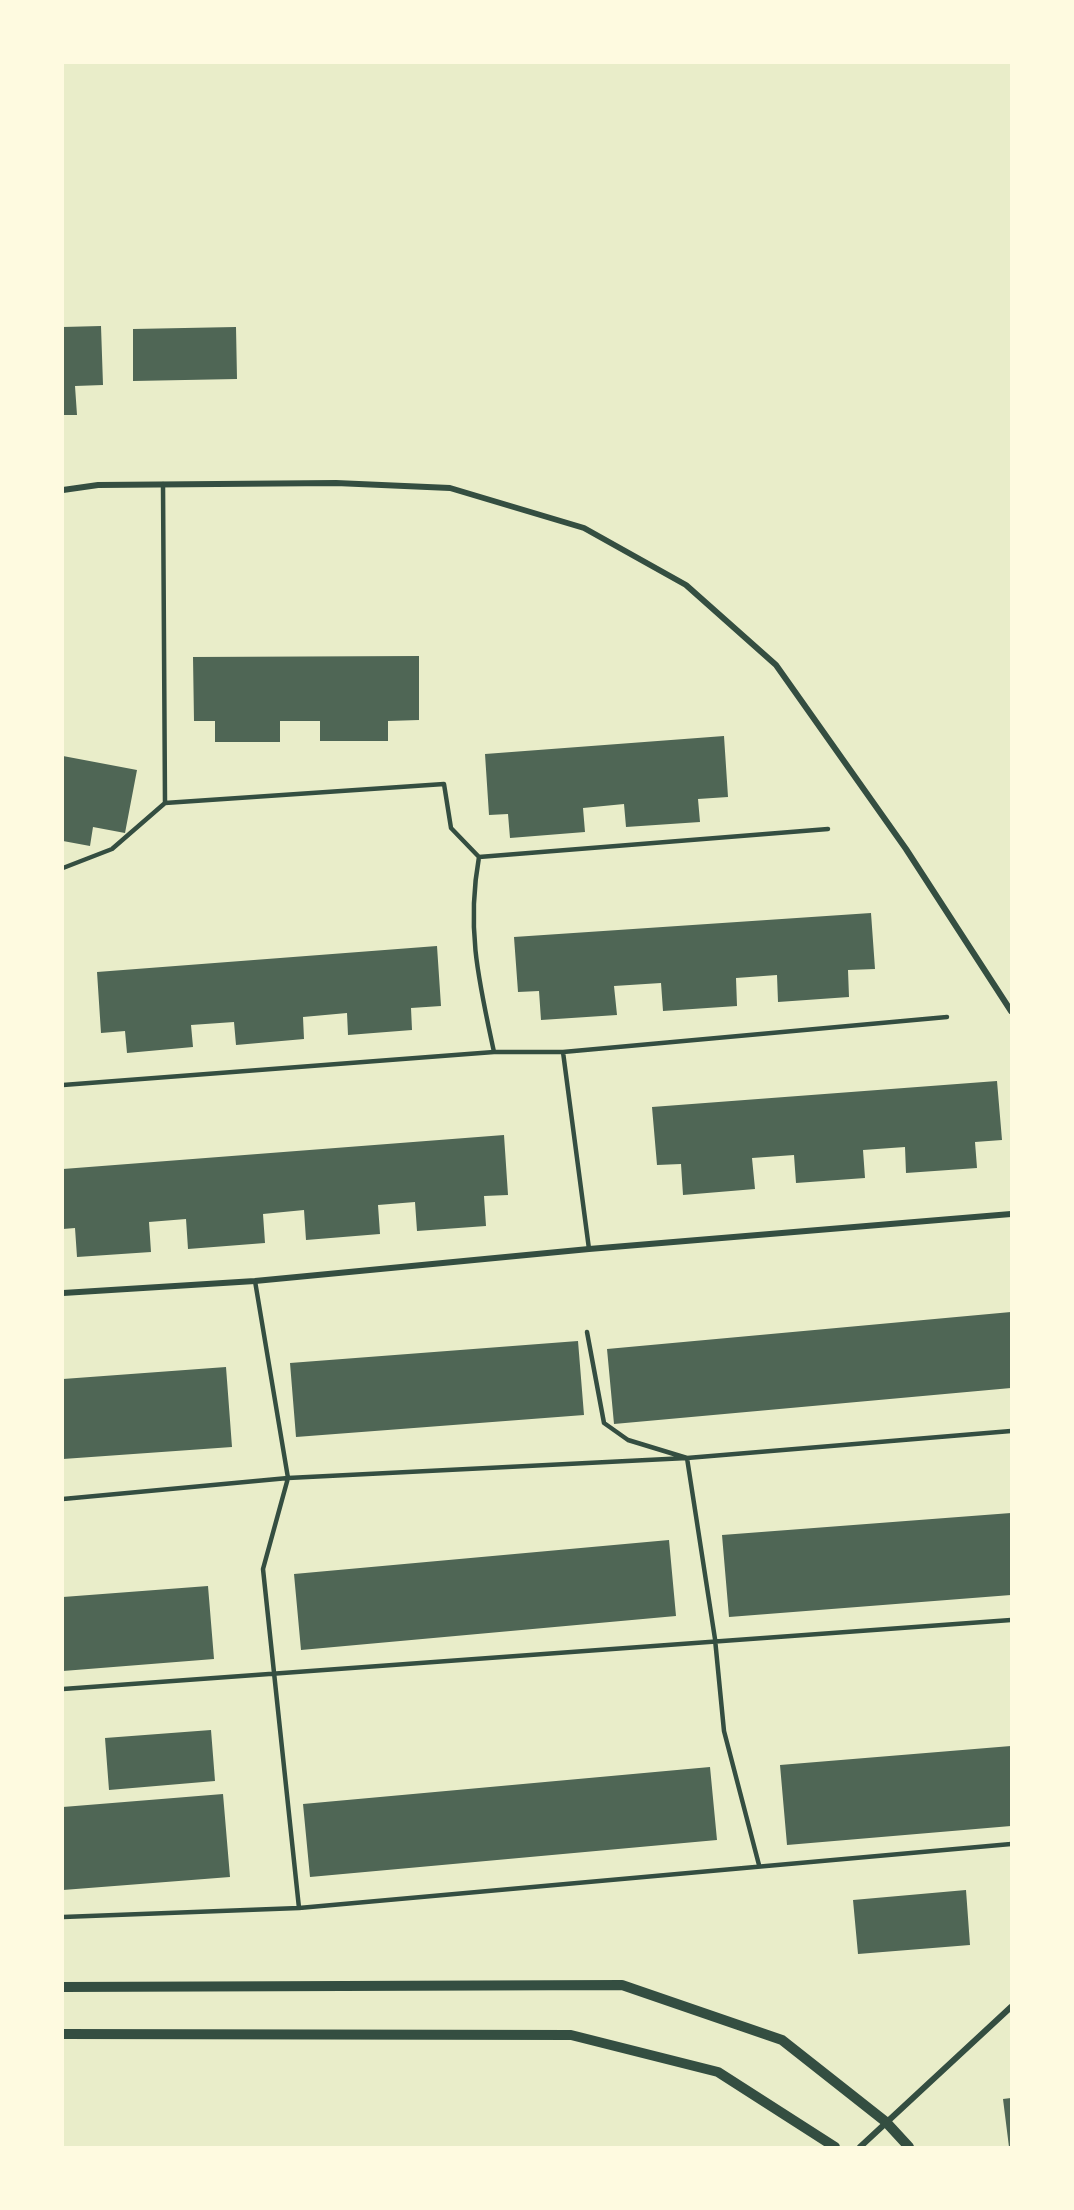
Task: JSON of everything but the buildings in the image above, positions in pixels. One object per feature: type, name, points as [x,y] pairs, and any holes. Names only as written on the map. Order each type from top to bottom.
[{"type":"street","points":[[63,490],[99,485],[336,483],[450,488],[584,528],[686,585],[776,665],[906,849],[1011,1011]]},
{"type":"street","points":[[63,1293],[255,1281],[589,1249],[1011,1214]]},
{"type":"street","points":[[63,1987],[622,1985],[782,2040],[886,2121],[909,2147]]},
{"type":"street","points":[[860,2147],[1011,2007]]},
{"type":"street","points":[[63,2034],[571,2036],[718,2072],[835,2147]]},
{"type":"lane","points":[[163,484],[165,803]]},
{"type":"lane","points":[[63,868],[112,849],[165,803],[444,784],[450,828],[479,857],[828,829]]},
{"type":"lane","points":[[479,857],[473,890],[474,961],[494,1052]]},
{"type":"lane","points":[[63,1085],[494,1052],[563,1052],[946,1017]]},
{"type":"lane","points":[[563,1052],[589,1249]]},
{"type":"lane","points":[[255,1281],[288,1478],[263,1569],[299,1908]]},
{"type":"lane","points":[[587,1332],[604,1423],[628,1440],[687,1458]]},
{"type":"lane","points":[[63,1499],[288,1478],[687,1458],[1011,1431]]},
{"type":"lane","points":[[687,1458],[715,1640],[724,1731],[759,1865]]},
{"type":"lane","points":[[63,1689],[1011,1620]]},
{"type":"lane","points":[[63,1917],[299,1908],[1011,1844]]}]
